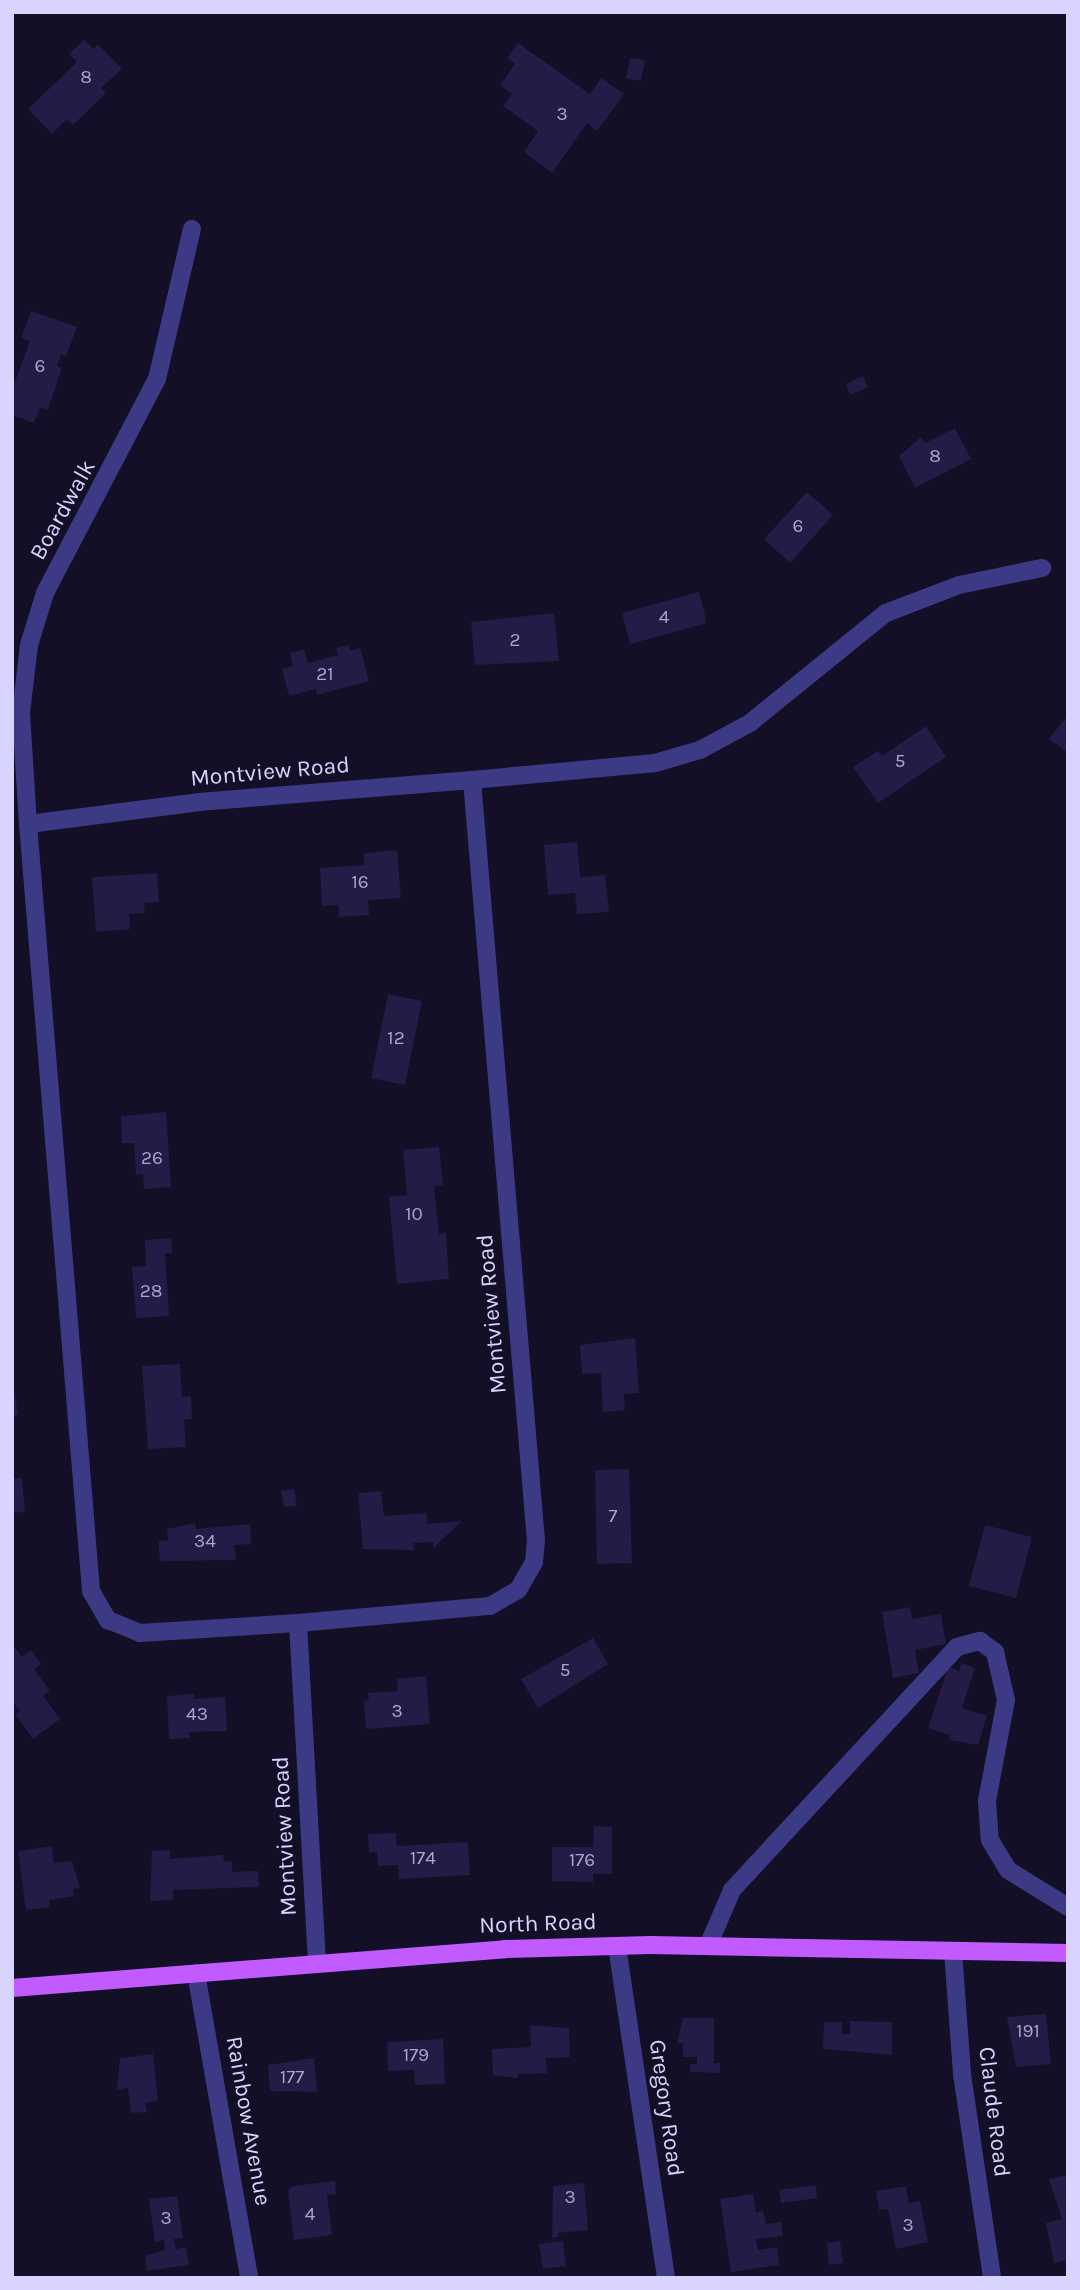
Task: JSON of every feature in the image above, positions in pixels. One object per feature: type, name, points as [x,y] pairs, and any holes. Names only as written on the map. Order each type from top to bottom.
[{"type":"main road","name":"North Road","points":[[12,1988],[317,1962],[617,1946],[1068,1954]]},
{"type":"street","name":"Boardwalk","points":[[28,824],[21,713],[29,645],[45,593],[157,379],[192,229]]},
{"type":"street","points":[[472,780],[655,763],[700,750],[760,716],[886,612],[947,588],[1042,568]]},
{"type":"street","name":"Montview Road","points":[[472,780],[536,1541],[534,1562],[518,1590],[490,1606],[299,1623],[140,1633],[108,1620],[90,1591],[28,824],[200,802],[472,780]]},
{"type":"street","name":"Montview Road","points":[[299,1623],[317,1962]]},
{"type":"street","points":[[708,1946],[732,1890],[957,1647],[980,1641],[995,1651],[1006,1700],[987,1801],[990,1840],[1008,1870],[1068,1907]]},
{"type":"street","name":"Gregory Road","points":[[617,1946],[666,2278]]},
{"type":"street","name":"Claude Road","points":[[953,1951],[962,2074],[992,2278]]},
{"type":"street","name":"Rainbow Avenue","points":[[196,1973],[249,2278]]},
{"type":"building","points":[[84,40],[94,49],[98,44],[122,69],[101,88],[106,93],[73,125],[67,119],[52,134],[28,109],[77,62],[69,54]]},
{"type":"building","points":[[518,43],[590,94],[601,78],[624,94],[597,131],[587,123],[552,173],[524,152],[538,131],[503,106],[512,94],[500,85],[515,64],[507,58]]},
{"type":"building","points":[[630,58],[645,60],[641,81],[626,78]]},
{"type":"building","points":[[31,311],[77,327],[66,356],[61,354],[57,366],[62,368],[48,410],[40,407],[34,423],[12,415],[12,390],[30,341],[21,338]]},
{"type":"building","points":[[863,376],[868,387],[850,395],[846,384]]},
{"type":"building","points":[[955,428],[971,459],[915,488],[899,456],[921,437],[925,443]]},
{"type":"building","points":[[807,492],[833,515],[790,563],[764,539]]},
{"type":"building","points":[[699,592],[707,623],[630,644],[622,613]]},
{"type":"building","points":[[554,613],[559,661],[475,665],[471,622]]},
{"type":"building","points":[[349,645],[350,651],[360,648],[369,681],[317,695],[316,689],[289,696],[282,669],[293,666],[290,653],[304,649],[308,663],[338,655],[336,648]]},
{"type":"building","points":[[1068,715],[1068,753],[1049,739]]},
{"type":"building","points":[[926,726],[946,757],[878,803],[853,767],[878,751],[882,756]]},
{"type":"building","points":[[577,842],[580,877],[605,875],[609,912],[577,914],[575,893],[548,895],[544,845]]},
{"type":"building","points":[[397,850],[401,898],[368,900],[369,915],[339,917],[338,905],[322,906],[320,868],[364,865],[364,853]]},
{"type":"building","points":[[157,873],[159,902],[144,903],[145,913],[129,914],[130,929],[96,932],[92,877]]},
{"type":"building","points":[[388,994],[422,1001],[405,1085],[371,1078]]},
{"type":"building","points":[[166,1112],[171,1187],[144,1189],[143,1174],[136,1175],[134,1143],[122,1143],[121,1116]]},
{"type":"building","points":[[439,1147],[443,1185],[434,1186],[439,1234],[446,1233],[449,1279],[397,1284],[389,1197],[407,1195],[403,1150]]},
{"type":"building","points":[[171,1238],[172,1253],[165,1253],[169,1316],[136,1318],[132,1267],[146,1266],[145,1240]]},
{"type":"building","points":[[635,1338],[639,1393],[624,1394],[625,1410],[603,1412],[601,1373],[582,1374],[580,1345]]},
{"type":"building","points":[[180,1364],[182,1397],[191,1396],[192,1419],[184,1420],[186,1447],[148,1449],[142,1366]]},
{"type":"building","points":[[12,1377],[18,1415],[12,1416]]},
{"type":"building","points":[[629,1469],[632,1563],[597,1564],[595,1470]]},
{"type":"building","points":[[22,1478],[25,1512],[12,1513],[12,1479]]},
{"type":"building","points":[[294,1489],[297,1506],[284,1507],[281,1491]]},
{"type":"building","points":[[381,1491],[384,1516],[426,1513],[428,1524],[462,1521],[433,1548],[433,1542],[413,1543],[414,1550],[363,1549],[358,1493]]},
{"type":"building","points":[[195,1523],[196,1529],[250,1524],[251,1544],[234,1545],[236,1560],[160,1561],[158,1541],[168,1540],[167,1529]]},
{"type":"building","points":[[985,1525],[1032,1537],[1016,1598],[969,1586]]},
{"type":"building","points":[[910,1607],[912,1619],[941,1614],[946,1644],[915,1650],[919,1673],[893,1678],[882,1612]]},
{"type":"building","points":[[593,1638],[608,1664],[538,1708],[521,1679]]},
{"type":"building","points":[[12,1643],[22,1657],[31,1650],[41,1664],[34,1669],[50,1691],[43,1696],[60,1719],[33,1739],[15,1714],[20,1711],[12,1701]]},
{"type":"building","points":[[961,1663],[975,1668],[962,1708],[987,1716],[978,1745],[949,1740],[950,1735],[928,1728],[948,1667],[959,1671]]},
{"type":"building","points":[[426,1676],[430,1724],[366,1729],[364,1701],[369,1700],[368,1693],[398,1691],[397,1679]]},
{"type":"building","points":[[194,1694],[194,1699],[225,1697],[227,1731],[189,1732],[190,1738],[169,1739],[167,1696]]},
{"type":"building","points":[[594,1826],[612,1827],[612,1874],[593,1874],[593,1882],[552,1881],[552,1847],[593,1847]]},
{"type":"building","points":[[396,1833],[397,1846],[468,1842],[470,1875],[399,1879],[398,1865],[378,1866],[377,1852],[369,1853],[368,1834]]},
{"type":"building","points":[[52,1846],[54,1863],[72,1861],[80,1888],[73,1889],[74,1896],[49,1900],[50,1907],[26,1910],[18,1851]]},
{"type":"building","points":[[170,1850],[170,1859],[223,1855],[224,1862],[232,1861],[232,1872],[258,1871],[259,1887],[173,1890],[173,1900],[150,1901],[152,1851]]},
{"type":"building","points":[[1046,2014],[1051,2064],[1016,2067],[1007,2017]]},
{"type":"building","points":[[683,2018],[714,2018],[714,2063],[720,2063],[720,2073],[690,2072],[690,2064],[697,2064],[697,2057],[683,2057],[683,2043],[677,2043]]},
{"type":"building","points":[[850,2021],[892,2022],[892,2055],[823,2049],[824,2022],[842,2022],[842,2034],[850,2034]]},
{"type":"building","points":[[530,2025],[569,2028],[570,2057],[546,2058],[547,2073],[518,2074],[518,2078],[493,2075],[492,2049],[531,2047]]},
{"type":"building","points":[[443,2039],[445,2084],[415,2085],[414,2070],[388,2071],[387,2042]]},
{"type":"building","points":[[153,2054],[158,2101],[145,2103],[147,2112],[131,2113],[128,2088],[117,2090],[120,2058]]},
{"type":"building","points":[[314,2058],[317,2092],[270,2091],[268,2065]]},
{"type":"building","points":[[1068,2175],[1068,2260],[1054,2263],[1046,2223],[1062,2219],[1049,2179]]},
{"type":"building","points":[[335,2181],[336,2194],[327,2195],[332,2235],[294,2240],[288,2191],[293,2186]]},
{"type":"building","points":[[584,2183],[588,2230],[558,2233],[559,2237],[552,2238],[553,2186]]},
{"type":"building","points":[[816,2185],[817,2198],[781,2203],[779,2190]]},
{"type":"building","points":[[906,2186],[909,2203],[920,2201],[928,2242],[896,2249],[888,2209],[879,2210],[876,2191]]},
{"type":"building","points":[[753,2194],[756,2212],[763,2211],[766,2224],[781,2222],[783,2236],[756,2239],[758,2250],[777,2247],[779,2265],[731,2272],[720,2199]]},
{"type":"building","points":[[177,2196],[183,2238],[174,2239],[176,2249],[186,2247],[189,2265],[147,2271],[145,2256],[165,2250],[164,2240],[155,2242],[149,2199]]},
{"type":"building","points":[[563,2241],[566,2266],[543,2269],[539,2244]]},
{"type":"building","points":[[840,2241],[843,2263],[829,2265],[827,2243]]}]
